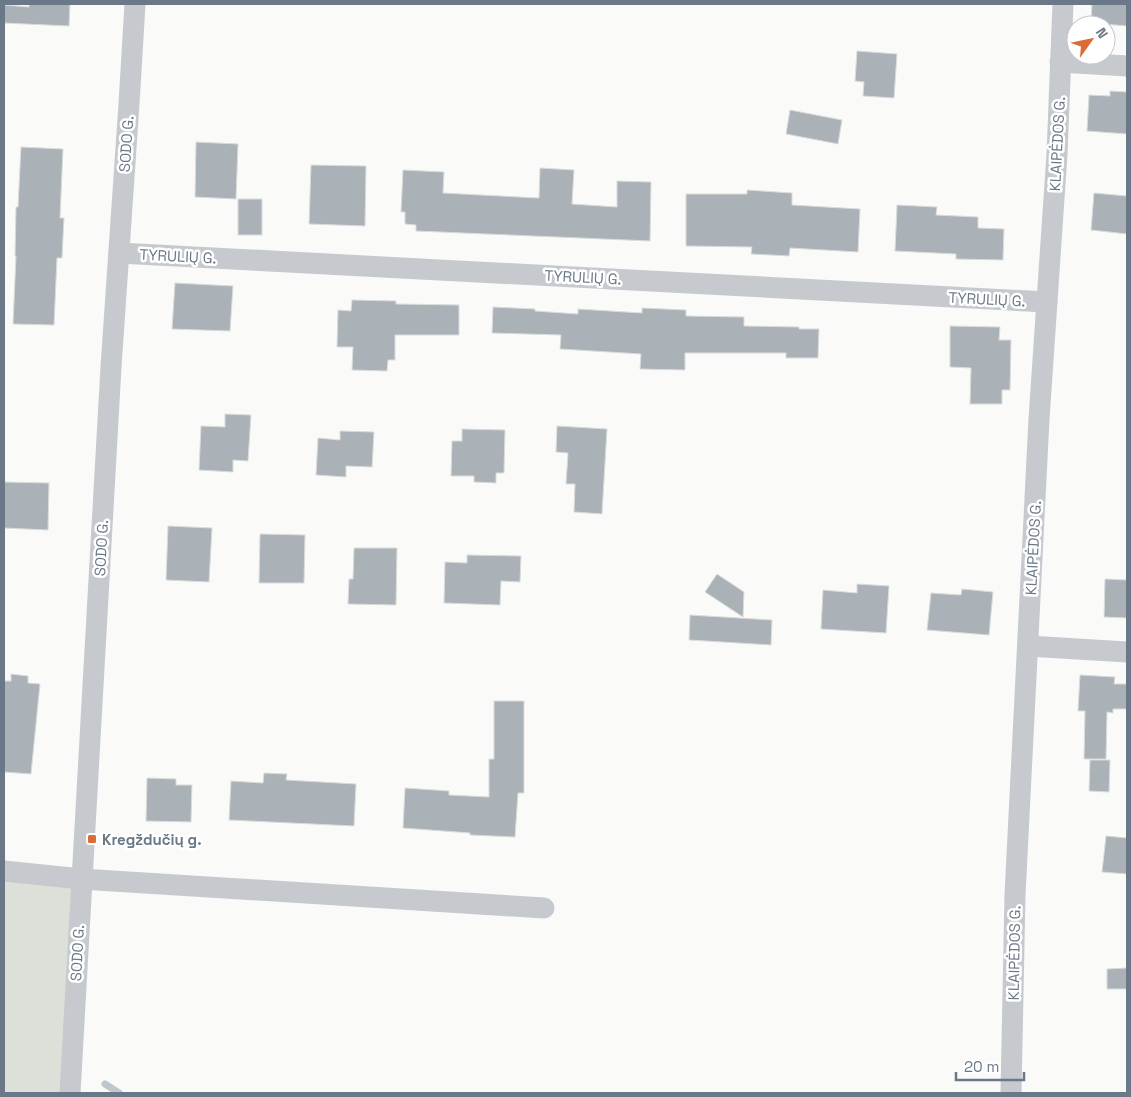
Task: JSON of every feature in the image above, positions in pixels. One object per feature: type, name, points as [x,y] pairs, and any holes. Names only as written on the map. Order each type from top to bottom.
[{"type":"street","name":"SODO G.","points":[[70,1093],[81,879],[135,4]]},
{"type":"street","name":"KLAIPĖDOS G.","points":[[1011,1093],[1014,1003],[1013,935],[1039,419],[1057,154],[1063,4]]},
{"type":"street","points":[[1060,62],[1127,66]]},
{"type":"street","name":"TYRULIŲ G.","points":[[119,252],[1047,302]]},
{"type":"street","points":[[1028,646],[1127,652]]},
{"type":"street","points":[[4,871],[81,879],[544,908]]},
{"type":"shaded area","points":[[4,871],[81,879],[70,1093],[4,1093]]},
{"type":"building","points":[[29,4],[70,4],[69,26],[4,23],[4,5],[29,7]]},
{"type":"building","points":[[1092,4],[1127,4],[1127,26],[1116,25],[1116,15],[1091,15]]},
{"type":"building","points":[[857,51],[897,54],[894,98],[863,96],[864,82],[855,81]]},
{"type":"building","points":[[1110,91],[1127,92],[1127,134],[1087,131],[1089,95],[1110,96]]},
{"type":"building","points":[[790,110],[842,120],[838,144],[786,134]]},
{"type":"building","points":[[196,142],[238,144],[236,199],[195,197]]},
{"type":"building","points":[[21,147],[63,149],[60,218],[64,218],[62,258],[57,258],[54,325],[13,324],[16,207],[18,207]]},
{"type":"building","points":[[311,165],[366,166],[365,226],[309,224]]},
{"type":"building","points":[[540,168],[574,170],[572,204],[617,207],[617,181],[651,182],[650,241],[416,231],[416,225],[405,224],[405,212],[401,212],[403,170],[444,172],[443,193],[539,198]]},
{"type":"building","points":[[747,190],[792,193],[792,205],[860,209],[858,252],[790,248],[789,256],[751,254],[752,247],[686,246],[686,194],[747,194]]},
{"type":"building","points":[[1094,193],[1127,196],[1127,234],[1091,230]]},
{"type":"building","points":[[238,199],[262,199],[262,235],[238,235]]},
{"type":"building","points":[[897,205],[937,207],[936,215],[978,217],[978,228],[1004,229],[1003,260],[956,259],[956,254],[895,251]]},
{"type":"building","points":[[175,283],[233,286],[230,331],[172,329]]},
{"type":"building","points":[[352,300],[396,301],[396,304],[459,305],[459,335],[395,335],[395,360],[388,360],[387,371],[352,370],[353,347],[337,347],[338,310],[351,311]]},
{"type":"building","points":[[493,307],[578,314],[578,309],[642,313],[642,308],[686,310],[686,316],[744,317],[744,326],[819,329],[818,358],[786,358],[786,353],[685,353],[685,370],[640,369],[641,354],[560,349],[561,335],[492,333]]},
{"type":"building","points":[[950,326],[1000,327],[999,340],[1011,340],[1010,390],[1002,390],[1002,404],[970,404],[971,368],[950,367]]},
{"type":"building","points":[[225,414],[251,415],[248,461],[233,460],[233,472],[199,470],[201,426],[225,427]]},
{"type":"building","points":[[557,426],[607,429],[602,514],[574,512],[575,484],[566,484],[568,453],[556,452]]},
{"type":"building","points":[[462,429],[505,430],[504,473],[496,473],[496,483],[474,482],[474,476],[451,476],[452,441],[462,441]]},
{"type":"building","points":[[340,431],[374,432],[372,467],[346,466],[346,477],[316,475],[318,438],[340,440]]},
{"type":"building","points":[[4,482],[49,483],[48,530],[4,528]]},
{"type":"building","points":[[168,526],[212,528],[209,582],[166,580]]},
{"type":"building","points":[[260,534],[305,535],[304,583],[259,583]]},
{"type":"building","points":[[354,548],[397,548],[396,605],[348,604],[349,579],[353,579]]},
{"type":"building","points":[[467,555],[521,556],[520,582],[501,581],[500,605],[444,603],[445,562],[467,563]]},
{"type":"building","points":[[717,574],[744,592],[743,617],[705,592]]},
{"type":"building","points":[[1105,579],[1127,580],[1127,618],[1104,617]]},
{"type":"building","points":[[857,584],[889,586],[886,633],[821,629],[823,590],[857,593]]},
{"type":"building","points":[[962,589],[993,592],[989,635],[927,630],[931,593],[961,595]]},
{"type":"building","points":[[690,615],[772,620],[771,645],[689,640]]},
{"type":"building","points":[[11,674],[28,676],[28,683],[40,684],[31,774],[4,772],[4,681],[11,681]]},
{"type":"building","points":[[1080,675],[1115,677],[1114,684],[1127,684],[1127,709],[1113,709],[1113,713],[1107,712],[1106,759],[1084,759],[1085,711],[1078,711]]},
{"type":"building","points":[[494,701],[524,701],[524,793],[518,793],[515,837],[470,835],[470,833],[403,828],[405,788],[449,791],[449,795],[489,797],[489,759],[494,759]]},
{"type":"building","points":[[1090,760],[1110,760],[1109,792],[1089,791]]},
{"type":"building","points":[[264,773],[287,774],[286,780],[356,784],[354,826],[229,820],[231,781],[263,783]]},
{"type":"building","points":[[147,778],[176,779],[176,785],[192,785],[191,822],[146,821]]},
{"type":"building","points":[[1106,836],[1127,838],[1127,874],[1102,872]]},
{"type":"building","points":[[1127,968],[1127,989],[1107,989],[1107,969]]},
{"type":"waterway","points":[[105,1084],[119,1093]]},
{"type":"place","name":"Kregždučių g.","points":[[92,839]]}]
